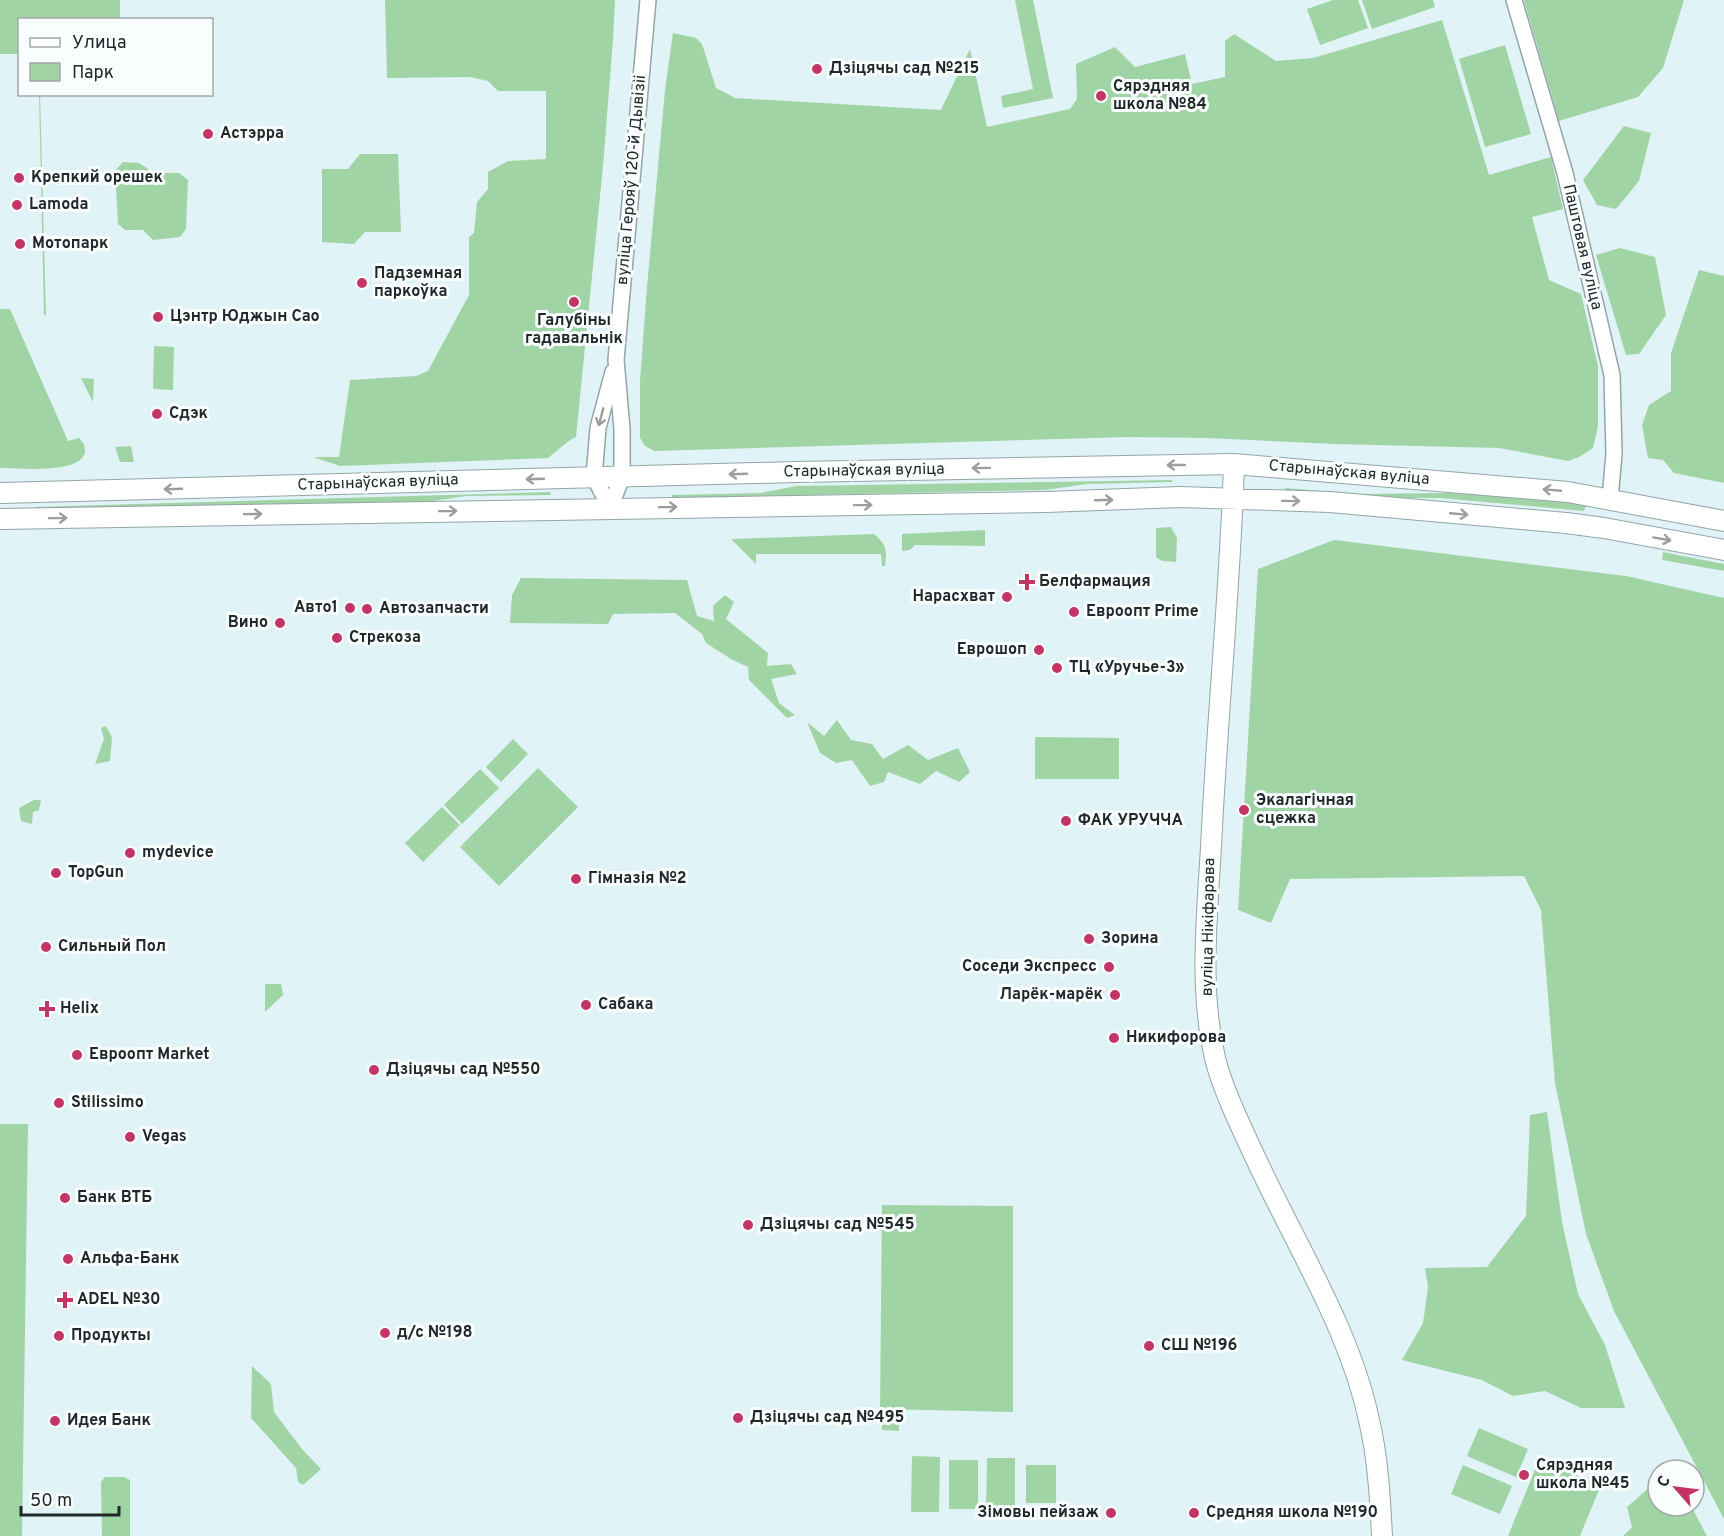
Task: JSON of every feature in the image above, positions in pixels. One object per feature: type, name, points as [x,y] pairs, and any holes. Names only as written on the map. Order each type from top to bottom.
[{"type":"main road","name":"Старынаўская вуліца","points":[[0,493],[594,477],[1234,464],[1568,492],[1724,521]]},
{"type":"main road","name":"вуліца Нікіфарава","points":[[1234,464],[1205,963],[1208,1016],[1215,1059],[1233,1108],[1350,1353],[1370,1420],[1379,1484],[1382,1536]]},
{"type":"main road","name":"Старынаўская вуліца","points":[[0,519],[1172,498],[1330,502],[1566,523],[1724,550]]},
{"type":"main road","points":[[1604,528],[1610,499]]},
{"type":"street","name":"вуліца Герояў 120-й Дывізіі","points":[[622,477],[616,360],[648,0]]},
{"type":"street","name":"Паштовая вуліца","points":[[1514,0],[1565,173],[1612,375],[1614,454],[1610,499]]},
{"type":"street","name":"вуліца Герояў 120-й Дывізіі","points":[[594,477],[598,428],[616,360]]},
{"type":"street","points":[[594,477],[610,508]]},
{"type":"street","points":[[610,508],[622,477]]},
{"type":"green space","points":[[0,0],[120,0],[120,18],[18,18],[18,54],[0,54]]},
{"type":"green space","points":[[385,0],[615,0],[603,166],[576,437],[548,458],[340,466],[313,457],[339,457],[350,380],[416,376],[428,371],[469,295],[469,237],[474,233],[477,202],[488,189],[488,172],[508,161],[546,159],[546,91],[498,91],[488,81],[470,77],[387,78]]},
{"type":"green space","points":[[1015,0],[1033,0],[1053,98],[1003,108],[1001,96],[1033,89]]},
{"type":"green space","points":[[1333,0],[1358,0],[1368,28],[1320,45],[1307,9]]},
{"type":"green space","points":[[1362,0],[1433,0],[1435,7],[1372,29]]},
{"type":"green space","points":[[1524,0],[1684,0],[1663,68],[1638,97],[1559,121]]},
{"type":"green space","points":[[1442,20],[1489,175],[1551,157],[1563,209],[1532,217],[1549,280],[1581,294],[1598,366],[1598,426],[1593,448],[1579,457],[1568,461],[1499,448],[1127,437],[654,451],[645,446],[640,438],[640,381],[647,287],[665,90],[673,33],[696,38],[702,44],[716,88],[735,98],[941,110],[970,49],[987,127],[1070,109],[1077,99],[1076,64],[1115,47],[1135,67],[1185,54],[1192,84],[1225,77],[1225,41],[1234,34],[1276,61],[1313,58]]},
{"type":"green space","points":[[1505,45],[1531,134],[1485,147],[1459,59]]},
{"type":"green space","points":[[39,96],[46,315],[44,315]]},
{"type":"green space","points":[[1624,126],[1651,133],[1639,181],[1616,209],[1597,205],[1583,180]]},
{"type":"green space","points":[[360,154],[398,154],[401,232],[365,232],[354,244],[322,242],[322,169],[348,169]]},
{"type":"green space","points":[[123,162],[139,163],[154,173],[179,173],[188,180],[186,229],[180,237],[153,240],[143,230],[125,230],[118,224],[115,171]]},
{"type":"green space","points":[[1620,248],[1655,257],[1666,315],[1639,354],[1626,355],[1596,255]]},
{"type":"green space","points":[[1699,270],[1724,276],[1724,483],[1674,473],[1663,460],[1648,458],[1642,425],[1649,405],[1671,391],[1671,353]]},
{"type":"green space","points":[[0,309],[10,309],[68,441],[79,438],[84,444],[85,451],[82,459],[73,464],[48,469],[0,468]]},
{"type":"green space","points":[[154,346],[174,347],[173,390],[153,389]]},
{"type":"green space","points":[[81,378],[94,379],[93,402]]},
{"type":"green space","points":[[131,446],[134,462],[120,462],[115,447]]},
{"type":"green space","points":[[1172,480],[1172,482],[1087,484],[1045,490],[672,498],[672,495],[761,493],[796,486]]},
{"type":"green space","points":[[1285,488],[1359,494],[1449,493],[1586,501],[1586,506],[1584,511],[1440,498],[1359,498],[1284,491]]},
{"type":"green space","points":[[550,492],[551,495],[467,496],[425,502],[35,511],[34,507]]},
{"type":"green space","points":[[1171,527],[1177,538],[1176,562],[1162,561],[1156,557],[1156,528]]},
{"type":"green space","points":[[985,530],[985,546],[915,545],[910,550],[902,551],[902,534]]},
{"type":"green space","points":[[874,534],[885,548],[885,566],[882,566],[881,554],[756,554],[756,564],[731,539]]},
{"type":"green space","points":[[1334,540],[1626,576],[1724,598],[1724,1519],[1706,1485],[1706,1458],[1692,1458],[1614,1311],[1586,1234],[1555,1083],[1541,910],[1524,876],[1290,879],[1271,923],[1238,910],[1258,569]]},
{"type":"green space","points":[[1663,552],[1724,564],[1724,571],[1662,560]]},
{"type":"green space","points":[[521,578],[687,580],[697,616],[714,621],[713,606],[725,595],[734,602],[726,619],[768,653],[767,666],[791,664],[797,674],[771,679],[779,703],[795,715],[787,718],[749,680],[748,667],[706,643],[702,634],[675,613],[613,614],[608,624],[510,623],[512,595]]},
{"type":"green space","points":[[837,720],[851,740],[872,744],[883,759],[908,745],[928,760],[958,748],[970,772],[959,782],[936,771],[920,784],[888,772],[884,782],[870,786],[852,760],[836,763],[820,753],[807,722],[824,736]]},
{"type":"green space","points":[[106,726],[112,737],[110,761],[95,764],[104,739],[101,728]]},
{"type":"green space","points":[[1035,737],[1119,738],[1119,779],[1035,779]]},
{"type":"green space","points":[[513,739],[528,754],[501,782],[486,767]]},
{"type":"green space","points":[[538,768],[578,807],[499,886],[460,847]]},
{"type":"green space","points":[[480,769],[499,788],[462,824],[444,805]]},
{"type":"green space","points":[[34,800],[41,800],[39,810],[33,812],[32,824],[21,821],[19,808]]},
{"type":"green space","points":[[442,807],[460,825],[423,862],[405,843]]},
{"type":"green space","points":[[265,984],[281,984],[283,995],[265,1012]]},
{"type":"green space","points":[[1547,1112],[1562,1222],[1578,1294],[1605,1345],[1625,1408],[1581,1408],[1545,1391],[1513,1396],[1482,1380],[1402,1360],[1423,1323],[1428,1287],[1425,1268],[1487,1267],[1526,1216],[1530,1115]]},
{"type":"green space","points":[[0,1124],[28,1124],[22,1536],[0,1536]]},
{"type":"green space","points":[[882,1205],[1013,1206],[1013,1412],[880,1409]]},
{"type":"green space","points":[[252,1366],[271,1384],[274,1412],[302,1449],[321,1469],[303,1485],[298,1482],[296,1468],[251,1418]]},
{"type":"green space","points":[[882,1421],[899,1421],[899,1431],[882,1430]]},
{"type":"green space","points":[[1479,1428],[1528,1449],[1516,1477],[1467,1456]]},
{"type":"green space","points":[[912,1456],[940,1457],[939,1512],[911,1512]]},
{"type":"green space","points":[[987,1458],[1015,1458],[1015,1513],[986,1513]]},
{"type":"green space","points":[[949,1460],[978,1460],[978,1509],[949,1509]]},
{"type":"green space","points":[[1539,1460],[1601,1485],[1580,1536],[1508,1536]]},
{"type":"green space","points":[[1026,1465],[1056,1465],[1056,1503],[1026,1503]]},
{"type":"green space","points":[[1463,1465],[1512,1486],[1500,1514],[1451,1494]]},
{"type":"green space","points":[[105,1477],[124,1477],[130,1480],[130,1536],[102,1536],[101,1482]]},
{"type":"green space","points":[[1646,1490],[1646,1518],[1697,1518],[1707,1536],[1623,1536],[1632,1527],[1627,1507]]},
{"type":"place","name":"Дзіцячы сад №215","points":[[817,69]]},
{"type":"place","name":"Сярэдняя школа №84","points":[[1101,96]]},
{"type":"place","name":"Астэрра","points":[[208,134]]},
{"type":"place","name":"Крепкий орешек","points":[[19,178]]},
{"type":"place","name":"Lamoda","points":[[17,205]]},
{"type":"place","name":"Мотопарк","points":[[20,244]]},
{"type":"place","name":"Падземная паркоўка","points":[[362,283]]},
{"type":"place","name":"Галубіны гадавальнік","points":[[574,302]]},
{"type":"place","name":"Цэнтр Юджын Сао","points":[[158,317]]},
{"type":"place","name":"Сдэк","points":[[157,414]]},
{"type":"place","name":"Белфармация","points":[[1027,582]]},
{"type":"place","name":"Нарасхват","points":[[1007,597]]},
{"type":"place","name":"Авто1","points":[[350,608]]},
{"type":"place","name":"Автозапчасти","points":[[367,609]]},
{"type":"place","name":"Евроопт Prime","points":[[1074,612]]},
{"type":"place","name":"Вино","points":[[280,623]]},
{"type":"place","name":"Стрекоза","points":[[337,638]]},
{"type":"place","name":"Еврошоп","points":[[1039,650]]},
{"type":"place","name":"ТЦ «Уручье-3»","points":[[1057,668]]},
{"type":"place","name":"Экалагічная сцежка","points":[[1244,810]]},
{"type":"place","name":"ФАК УРУЧЧА","points":[[1066,821]]},
{"type":"place","name":"mydevice","points":[[130,853]]},
{"type":"place","name":"TopGun","points":[[56,873]]},
{"type":"place","name":"Гімназія №2","points":[[576,879]]},
{"type":"place","name":"Зорина","points":[[1089,939]]},
{"type":"place","name":"Сильный Пол","points":[[46,947]]},
{"type":"place","name":"Соседи Экспресс","points":[[1109,967]]},
{"type":"place","name":"Ларёк-марёк","points":[[1115,995]]},
{"type":"place","name":"Сабака","points":[[586,1005]]},
{"type":"place","name":"Helix","points":[[47,1009]]},
{"type":"place","name":"Никифорова","points":[[1114,1038]]},
{"type":"place","name":"Евроопт Market","points":[[77,1055]]},
{"type":"place","name":"Дзіцячы сад №550","points":[[374,1070]]},
{"type":"place","name":"Stilissimo","points":[[59,1103]]},
{"type":"place","name":"Vegas","points":[[130,1137]]},
{"type":"place","name":"Банк ВТБ","points":[[65,1198]]},
{"type":"place","name":"Дзіцячы сад №545","points":[[748,1225]]},
{"type":"place","name":"Альфа-Банк","points":[[68,1259]]},
{"type":"place","name":"ADEL №30","points":[[65,1300]]},
{"type":"place","name":"д/с №198","points":[[385,1333]]},
{"type":"place","name":"Продукты","points":[[59,1336]]},
{"type":"place","name":"СШ №196","points":[[1149,1346]]},
{"type":"place","name":"Дзіцячы сад №495","points":[[738,1418]]},
{"type":"place","name":"Идея Банк","points":[[55,1421]]},
{"type":"place","name":"Сярэдняя школа №45","points":[[1524,1475]]},
{"type":"place","name":"Зімовы пейзаж","points":[[1111,1513]]},
{"type":"place","name":"Средняя школа №190","points":[[1194,1513]]}]
